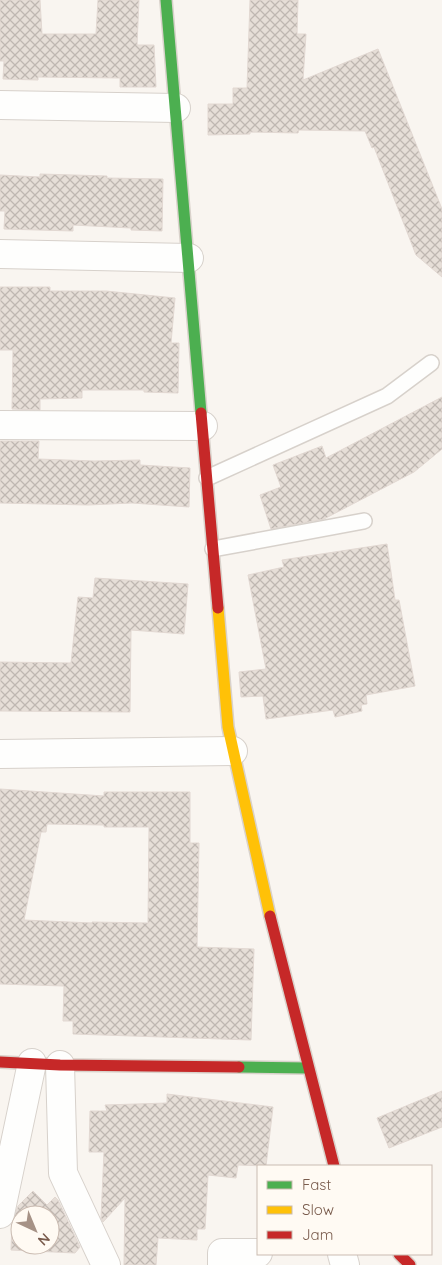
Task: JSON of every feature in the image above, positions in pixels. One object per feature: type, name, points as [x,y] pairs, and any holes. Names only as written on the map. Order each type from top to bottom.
[{"type":"street","points":[[166,0],[228,727],[239,782],[307,1068],[334,1165]]},
{"type":"street","points":[[0,105],[176,108]]},
{"type":"street","points":[[0,254],[189,258]]},
{"type":"street","points":[[0,425],[203,426]]},
{"type":"street","points":[[0,754],[233,751]]},
{"type":"street","points":[[0,1062],[60,1065],[307,1068]]},
{"type":"street","points":[[0,1214],[32,1064]]},
{"type":"street","points":[[60,1065],[63,1173],[106,1265]]},
{"type":"street","points":[[222,1265],[222,1253],[257,1252]]},
{"type":"street","points":[[400,1255],[410,1265]]},
{"type":"lane","points":[[208,478],[386,396],[432,363]]},
{"type":"lane","points":[[214,549],[364,521]]},
{"type":"building","points":[[0,0],[40,0],[42,34],[96,34],[98,0],[139,0],[137,45],[154,45],[156,87],[120,87],[120,78],[38,77],[38,80],[3,79],[4,61],[0,61]]},
{"type":"building","points":[[250,0],[298,0],[297,34],[306,34],[303,80],[378,49],[442,209],[442,277],[416,255],[374,147],[372,148],[365,131],[299,130],[298,133],[250,132],[250,134],[208,135],[208,104],[233,104],[233,88],[247,88]]},
{"type":"building","points":[[40,174],[163,179],[162,231],[73,225],[73,231],[4,229],[5,211],[0,211],[0,175],[40,177]]},
{"type":"building","points":[[0,287],[50,287],[50,291],[106,291],[175,298],[171,343],[179,343],[178,393],[144,392],[144,390],[82,390],[82,398],[40,399],[40,410],[12,409],[13,350],[0,350]]},
{"type":"building","points":[[442,397],[442,449],[414,472],[324,519],[271,529],[260,495],[281,487],[273,465],[322,446],[326,458]]},
{"type":"building","points":[[0,441],[39,441],[38,459],[140,460],[140,465],[190,468],[189,507],[132,503],[88,505],[0,503]]},
{"type":"building","points":[[387,544],[395,600],[399,600],[415,686],[366,695],[367,704],[361,705],[362,711],[335,717],[333,710],[266,719],[263,696],[241,697],[239,672],[266,669],[248,575],[284,567],[282,560]]},
{"type":"building","points":[[95,578],[188,584],[184,634],[131,630],[130,712],[0,711],[0,662],[71,663],[78,597],[93,598]]},
{"type":"building","points":[[0,789],[104,796],[104,792],[190,792],[190,843],[199,843],[197,947],[254,949],[251,1040],[73,1034],[73,1021],[63,1021],[64,986],[0,984]],"holes":[[[47,824],[104,825],[104,827],[149,827],[148,923],[24,920],[41,832],[46,832]]]},
{"type":"building","points":[[442,1091],[442,1127],[389,1148],[377,1118]]},
{"type":"building","points":[[167,1094],[273,1107],[266,1165],[238,1165],[236,1178],[208,1175],[205,1229],[197,1229],[197,1240],[158,1238],[156,1265],[124,1265],[125,1198],[103,1222],[101,1218],[104,1152],[89,1152],[90,1111],[107,1111],[105,1105],[167,1103]]},
{"type":"building","points":[[33,1191],[47,1205],[19,1205]]},
{"type":"building","points":[[55,1197],[58,1200],[80,1247],[75,1253],[60,1252],[60,1205],[47,1205]]},
{"type":"traffic: fast","points":[[166,0],[201,413]]},
{"type":"traffic: fast","points":[[239,1067],[307,1068]]},
{"type":"traffic: slow","points":[[218,608],[228,727],[270,916]]},
{"type":"traffic: jam","points":[[201,413],[218,608]]},
{"type":"traffic: jam","points":[[270,916],[334,1165]]},
{"type":"traffic: jam","points":[[0,1062],[60,1065],[239,1067]]},
{"type":"traffic: jam","points":[[400,1255],[410,1265]]}]
